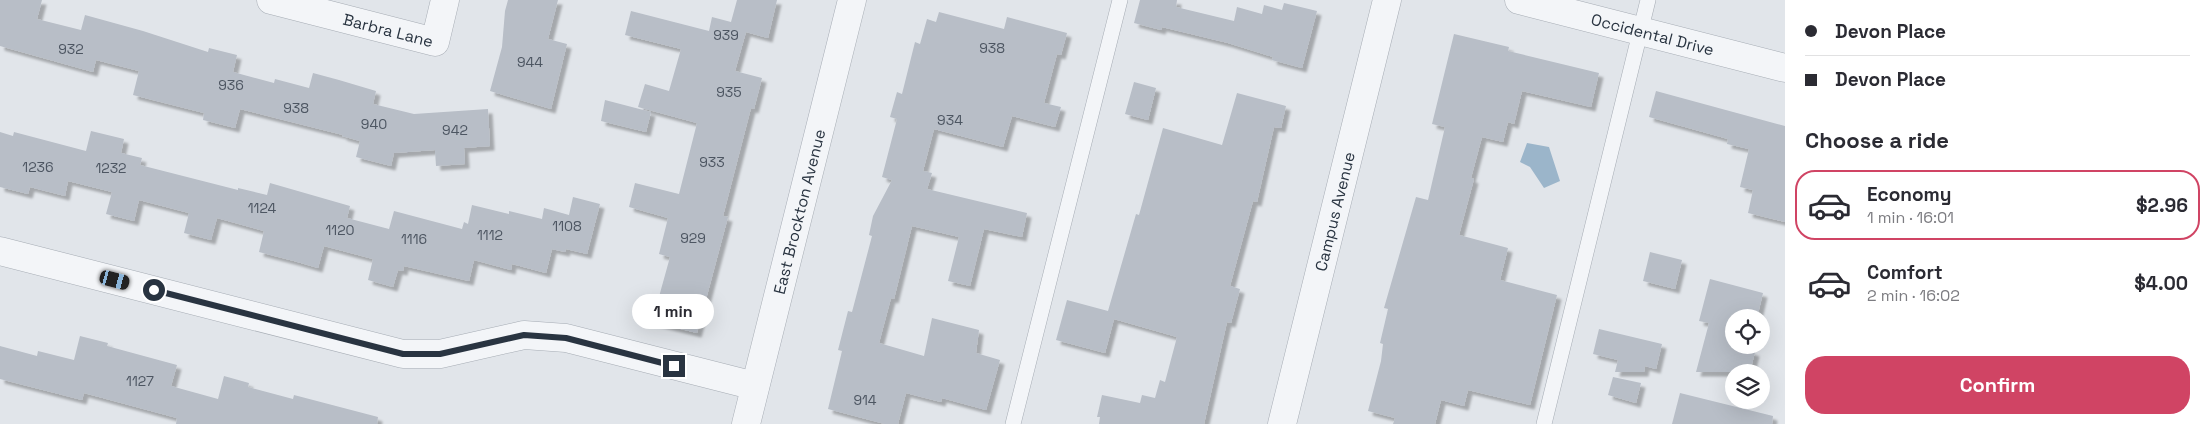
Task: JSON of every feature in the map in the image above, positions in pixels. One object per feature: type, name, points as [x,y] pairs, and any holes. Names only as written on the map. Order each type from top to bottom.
[{"type":"street","name":"Barbra Lane","points":[[271,0],[435,42],[445,0]]},
{"type":"street","name":"East Brockton Avenue","points":[[746,424],[852,0]]},
{"type":"street","name":"Campus Avenue","points":[[1282,424],[1387,0]]},
{"type":"street","name":"Occidental Drive","points":[[1519,0],[1785,68]]},
{"type":"street","points":[[0,250],[403,354],[440,354],[524,335],[566,338],[755,386]]},
{"type":"lane","points":[[1013,424],[1120,0]]},
{"type":"lane","points":[[1544,424],[1648,0]]},
{"type":"water","points":[[1527,143],[1549,147],[1560,181],[1544,188],[1530,167],[1520,162]]},
{"type":"building","points":[[0,0],[42,0],[37,19],[81,30],[85,15],[208,52],[209,48],[237,55],[233,72],[274,83],[275,79],[309,88],[313,73],[376,91],[373,104],[414,114],[488,109],[490,146],[464,148],[465,164],[436,166],[435,150],[394,153],[391,166],[356,157],[360,141],[240,109],[235,128],[203,120],[204,113],[133,95],[139,71],[96,60],[93,72],[0,46]]},
{"type":"building","points":[[508,0],[558,0],[548,39],[567,44],[551,109],[490,91],[502,47],[505,11]]},
{"type":"building","points":[[737,0],[777,0],[768,38],[746,32],[735,71],[762,78],[754,109],[751,108],[723,216],[728,217],[697,333],[652,322],[670,257],[659,254],[668,218],[629,207],[635,183],[679,194],[697,123],[638,107],[645,84],[669,91],[681,49],[625,35],[631,11],[709,31],[712,17],[731,22]]},
{"type":"building","points":[[1140,0],[1177,0],[1176,7],[1234,21],[1237,7],[1262,14],[1264,5],[1282,10],[1284,3],[1317,11],[1302,68],[1272,60],[1273,57],[1228,43],[1162,27],[1161,30],[1134,23]]},
{"type":"building","points":[[939,12],[1004,29],[1007,17],[1067,33],[1061,55],[1057,54],[1044,103],[1061,107],[1055,127],[1012,116],[1003,147],[934,129],[923,171],[932,173],[927,189],[1027,213],[1022,237],[984,229],[970,286],[948,281],[959,237],[912,226],[894,299],[891,298],[879,343],[924,356],[932,318],[979,330],[976,353],[1000,360],[986,410],[942,398],[941,402],[906,393],[898,424],[885,424],[828,409],[842,351],[838,350],[848,311],[852,312],[872,236],[869,235],[873,216],[892,180],[882,177],[897,119],[890,117],[897,92],[902,94],[915,42],[920,44],[927,19],[936,22]]},
{"type":"building","points":[[1454,34],[1509,47],[1508,51],[1599,73],[1591,107],[1522,91],[1514,124],[1508,122],[1503,142],[1482,137],[1471,178],[1474,179],[1459,235],[1508,248],[1500,280],[1557,295],[1530,405],[1468,390],[1464,406],[1441,400],[1435,424],[1393,424],[1395,418],[1368,411],[1381,361],[1383,344],[1380,343],[1388,309],[1384,308],[1416,197],[1428,200],[1445,127],[1432,124]]},
{"type":"building","points":[[1134,82],[1156,88],[1148,120],[1125,114]]},
{"type":"building","points":[[1656,91],[1785,126],[1785,222],[1748,213],[1753,190],[1740,187],[1749,149],[1727,144],[1728,139],[1649,117]]},
{"type":"building","points":[[1237,93],[1286,106],[1281,128],[1274,127],[1257,202],[1253,201],[1230,286],[1240,289],[1231,323],[1227,322],[1204,424],[1099,424],[1100,417],[1097,417],[1102,395],[1140,403],[1142,395],[1155,398],[1160,380],[1165,382],[1177,337],[1114,319],[1105,353],[1056,340],[1067,300],[1108,311],[1136,214],[1139,215],[1163,128],[1222,145]]},
{"type":"building","points":[[605,100],[651,112],[646,132],[601,121]]},
{"type":"building","points":[[91,131],[124,139],[121,153],[142,158],[140,165],[238,190],[238,188],[267,195],[270,183],[350,206],[347,218],[389,229],[394,211],[462,229],[464,222],[468,224],[472,205],[509,214],[509,211],[542,219],[544,208],[569,215],[573,197],[600,204],[587,254],[566,249],[565,252],[552,249],[546,273],[512,264],[511,270],[474,260],[469,281],[404,266],[403,271],[398,270],[393,287],[368,280],[373,259],[324,246],[318,268],[259,252],[264,231],[217,218],[211,240],[184,233],[189,213],[139,200],[134,221],[106,214],[112,192],[68,181],[65,196],[30,187],[28,194],[0,187],[0,132],[13,136],[14,132],[86,151]]},
{"type":"building","points":[[1650,252],[1682,260],[1675,289],[1643,281]]},
{"type":"building","points":[[1710,279],[1763,293],[1759,309],[1725,309],[1725,354],[1754,354],[1752,364],[1725,364],[1725,372],[1696,372],[1709,323],[1699,321]]},
{"type":"building","points":[[1599,329],[1662,344],[1656,369],[1645,366],[1644,372],[1615,372],[1618,360],[1593,354]]},
{"type":"building","points":[[80,336],[108,343],[107,346],[177,365],[171,386],[218,399],[224,376],[249,383],[248,387],[293,399],[294,395],[378,417],[377,424],[176,424],[177,418],[84,393],[82,400],[0,379],[0,346],[37,356],[38,351],[74,360]]},
{"type":"building","points":[[1613,377],[1641,383],[1636,403],[1608,395]]},
{"type":"building","points":[[1680,393],[1725,404],[1725,409],[1745,409],[1773,416],[1772,424],[1672,424]]},
{"type":"route","points":[[154,290],[403,354],[440,354],[524,335],[566,338],[674,366]]}]
